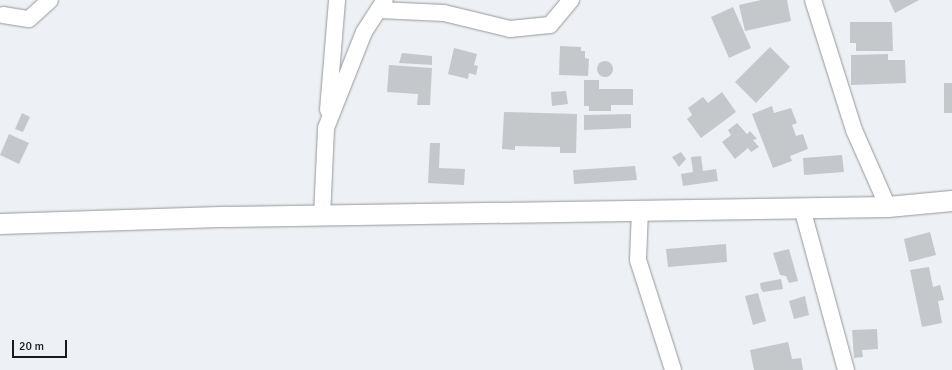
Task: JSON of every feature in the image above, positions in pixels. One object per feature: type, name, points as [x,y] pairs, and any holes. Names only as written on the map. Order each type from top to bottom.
[{"type":"street","points":[[3,15],[29,19],[50,0]]},
{"type":"street","points":[[322,217],[326,128],[337,0]]},
{"type":"street","points":[[326,128],[364,32],[382,5],[444,13],[510,29],[550,25],[571,0]]},
{"type":"street","points":[[813,0],[854,130],[888,207]]},
{"type":"street","points":[[0,224],[228,217],[322,217],[640,210],[888,207],[952,201]]},
{"type":"street","points":[[802,208],[846,370]]},
{"type":"street","points":[[640,210],[638,260],[673,370]]},
{"type":"building","points":[[761,0],[787,0],[791,21],[745,31],[739,5]]},
{"type":"building","points":[[889,0],[919,0],[895,13]]},
{"type":"building","points":[[733,7],[751,48],[729,58],[711,17]]},
{"type":"building","points":[[850,22],[892,22],[893,51],[856,51],[856,43],[850,43]]},
{"type":"building","points":[[560,46],[581,47],[581,51],[585,51],[585,58],[589,59],[588,76],[559,75]]},
{"type":"building","points":[[770,47],[790,67],[756,103],[735,82]]},
{"type":"building","points":[[454,48],[477,54],[474,65],[478,66],[476,75],[469,73],[468,79],[448,74]]},
{"type":"building","points":[[402,53],[432,56],[432,65],[399,63]]},
{"type":"building","points":[[888,54],[888,60],[905,60],[906,83],[851,85],[851,55]]},
{"type":"building","points":[[602,61],[608,61],[613,66],[611,75],[608,77],[602,77],[597,72],[597,66]]},
{"type":"building","points":[[389,65],[432,68],[430,105],[417,105],[418,94],[387,92]]},
{"type":"building","points":[[584,80],[599,80],[599,89],[633,89],[633,105],[611,105],[611,111],[589,111],[589,106],[584,106]]},
{"type":"building","points":[[944,83],[952,83],[952,113],[944,113]]},
{"type":"building","points":[[566,91],[568,104],[552,106],[551,92]]},
{"type":"building","points":[[722,92],[736,112],[701,138],[687,119],[692,115],[688,108],[703,97],[708,103]]},
{"type":"building","points":[[772,106],[774,113],[791,108],[797,123],[792,125],[796,136],[803,134],[808,149],[790,156],[792,161],[773,168],[752,114]]},
{"type":"building","points":[[504,112],[577,114],[576,153],[560,153],[560,147],[515,146],[515,150],[502,149]]},
{"type":"building","points":[[22,113],[30,117],[23,132],[15,129]]},
{"type":"building","points":[[631,114],[631,128],[584,130],[584,115]]},
{"type":"building","points":[[737,123],[747,134],[750,131],[757,139],[753,140],[759,147],[751,152],[748,148],[735,159],[722,142],[731,135],[728,130]]},
{"type":"building","points":[[9,134],[29,143],[19,164],[0,155]]},
{"type":"building","points":[[430,143],[440,143],[439,168],[465,169],[464,185],[428,183]]},
{"type":"building","points":[[681,152],[686,159],[679,167],[672,157]]},
{"type":"building","points":[[842,155],[844,172],[804,175],[803,158]]},
{"type":"building","points":[[701,156],[703,171],[716,169],[718,181],[683,186],[681,174],[693,172],[691,157]]},
{"type":"building","points":[[635,166],[637,180],[574,184],[573,170]]},
{"type":"building","points":[[930,232],[936,255],[909,262],[904,239]]},
{"type":"building","points":[[726,244],[727,262],[668,267],[666,249]]},
{"type":"building","points":[[789,249],[798,281],[789,283],[786,276],[780,275],[773,253]]},
{"type":"building","points":[[929,267],[933,287],[940,285],[944,300],[938,301],[942,323],[922,327],[910,270]]},
{"type":"building","points":[[781,279],[783,289],[763,292],[761,289],[760,283]]},
{"type":"building","points":[[758,293],[766,321],[753,325],[745,296]]},
{"type":"building","points":[[805,296],[809,315],[794,319],[789,301]]},
{"type":"building","points":[[877,329],[878,349],[862,350],[863,357],[854,358],[852,330]]},
{"type":"building","points":[[788,342],[792,359],[801,358],[803,370],[754,370],[750,350]]}]
